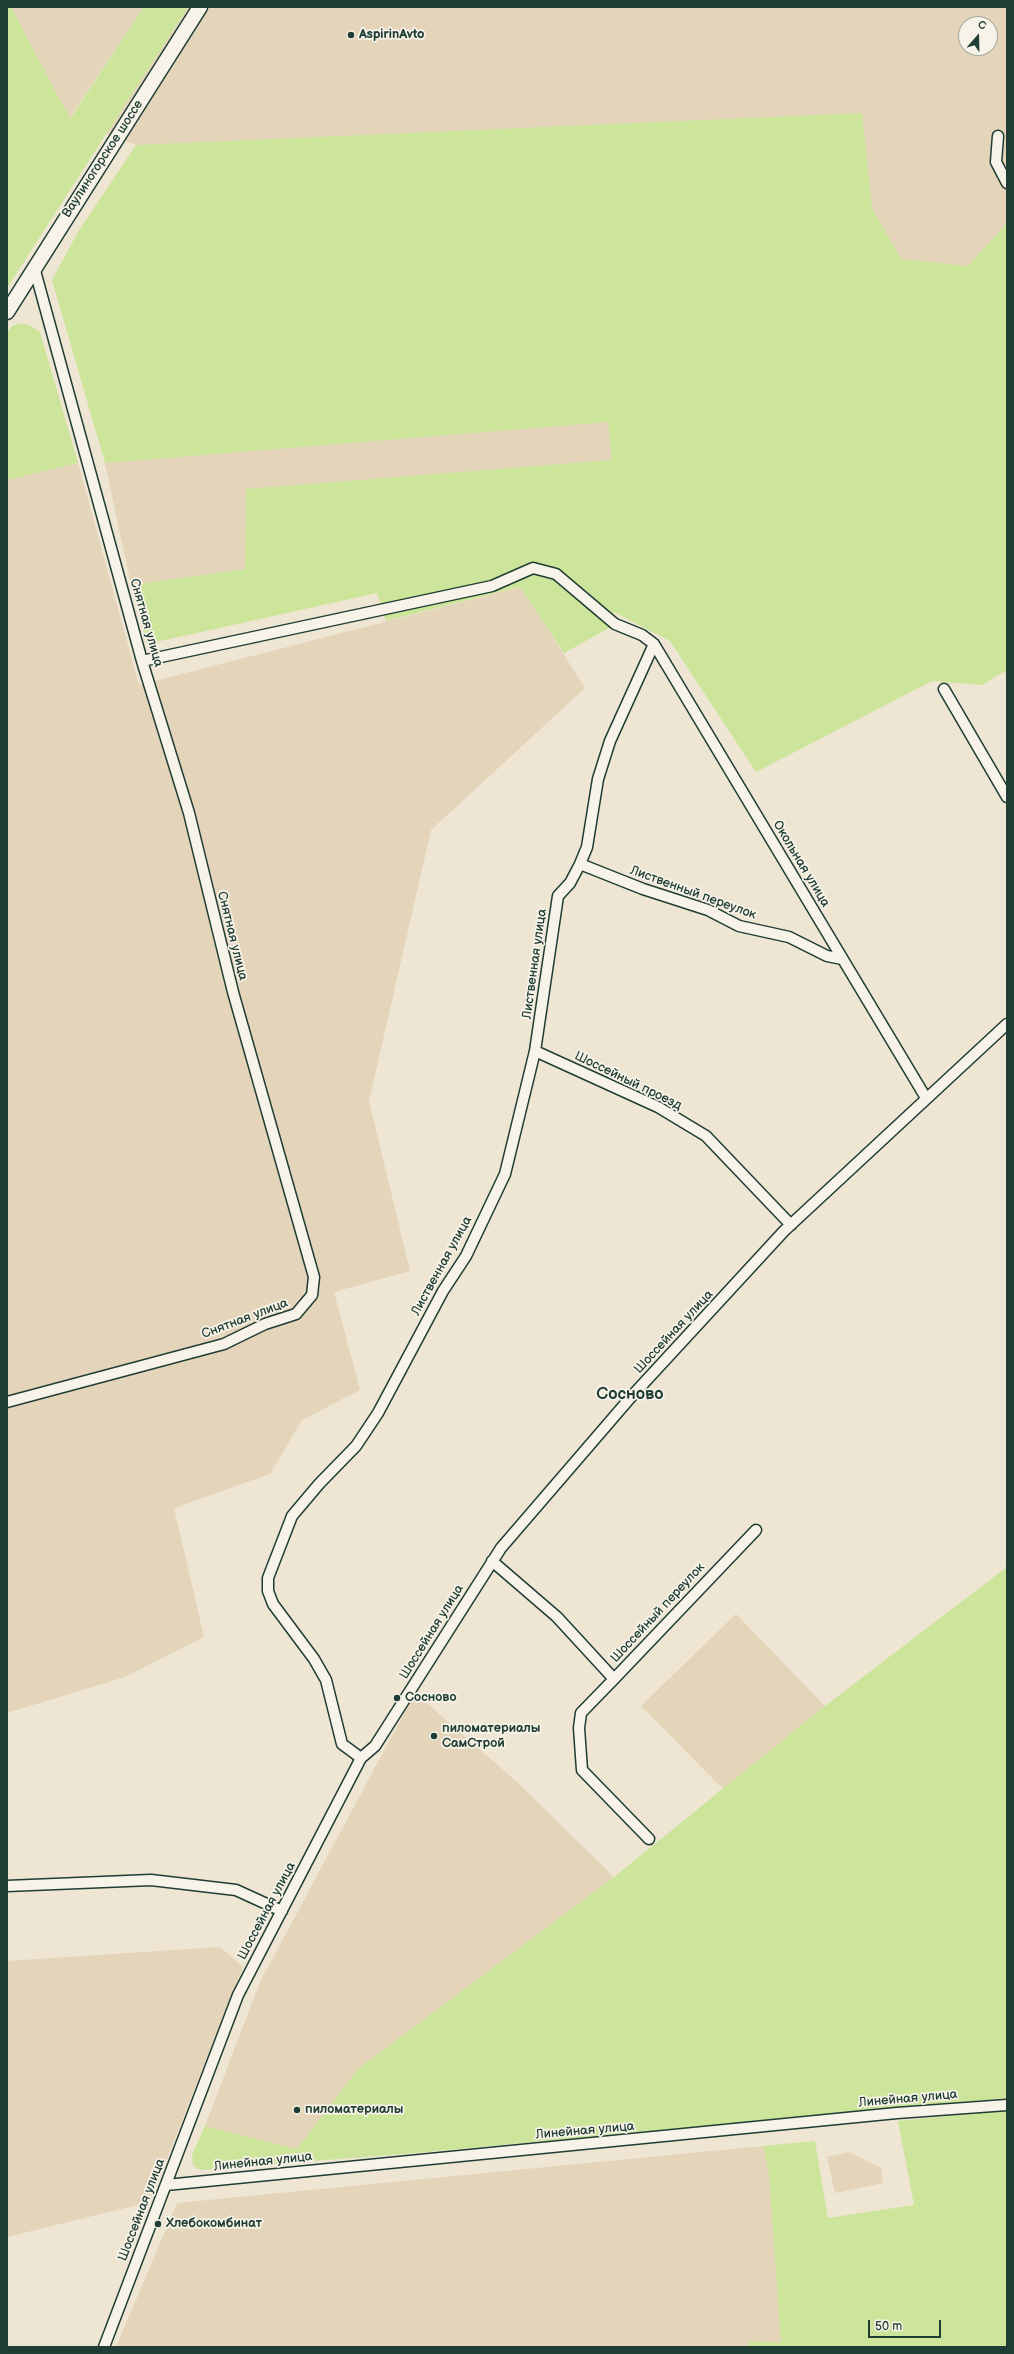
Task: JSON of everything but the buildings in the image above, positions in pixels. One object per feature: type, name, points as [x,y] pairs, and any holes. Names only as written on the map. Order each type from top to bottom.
[{"type":"street","name":"Ваулиногорское шоссе","points":[[7,312],[34,267],[200,7]]},
{"type":"street","points":[[998,136],[996,162],[1007,183]]},
{"type":"street","name":"Снятная улица","points":[[7,1402],[224,1344],[264,1324],[296,1314],[306,1304],[314,1286],[314,1277],[302,1230],[233,992],[189,813],[142,661],[34,267]]},
{"type":"street","points":[[142,661],[492,586],[532,568],[556,574],[616,624],[642,635],[654,644]]},
{"type":"street","name":"Лиственная улица","points":[[361,1758],[342,1744],[326,1680],[314,1659],[273,1604],[268,1591],[268,1578],[292,1516],[319,1484],[356,1446],[378,1413],[443,1291],[466,1256],[505,1174],[535,1051],[558,896],[570,883],[580,864],[586,847],[598,779],[610,740],[654,644]]},
{"type":"street","name":"Окольная улица","points":[[654,644],[926,1098]]},
{"type":"street","points":[[944,689],[1007,797]]},
{"type":"street","name":"Лиственный переулок","points":[[580,864],[643,889],[708,910],[740,926],[789,936],[827,956],[842,959]]},
{"type":"street","name":"Шоссейная улица","points":[[104,2347],[238,1995],[361,1758],[375,1746],[492,1561],[501,1548],[631,1397],[791,1225],[926,1098],[948,1081],[1007,1024]]},
{"type":"street","name":"Шоссейный проезд","points":[[535,1051],[658,1107],[706,1136],[791,1225]]},
{"type":"street","name":"Шоссейный переулок","points":[[492,1561],[557,1617],[614,1678],[756,1530]]},
{"type":"street","points":[[614,1678],[581,1712],[579,1728],[582,1770],[649,1839]]},
{"type":"street","points":[[7,1886],[151,1880],[236,1890],[282,1911]]},
{"type":"street","name":"Линейная улица","points":[[166,2185],[875,2115],[1007,2105]]},
{"type":"shaded area","points":[[11,7],[144,7],[69,119]]},
{"type":"shaded area","points":[[188,7],[1007,7],[1007,223],[968,266],[901,259],[872,208],[862,113],[136,145],[106,133]]},
{"type":"shaded area","points":[[608,422],[612,460],[246,489],[245,569],[131,585],[105,463]]},
{"type":"shaded area","points":[[78,463],[139,685],[521,587],[585,688],[431,830],[369,1101],[410,1271],[334,1292],[360,1390],[302,1420],[270,1474],[174,1508],[204,1637],[125,1677],[7,1713],[7,480]]},
{"type":"shaded area","points":[[736,1614],[825,1706],[724,1790],[641,1706]]},
{"type":"shaded area","points":[[415,1693],[517,1782],[614,1877],[358,2069],[297,2149],[205,2126],[260,1982]]},
{"type":"shaded area","points":[[220,1947],[243,1967],[150,2202],[7,2237],[7,1961]]},
{"type":"shaded area","points":[[763,2146],[769,2174],[781,2343],[750,2341],[750,2347],[116,2347],[177,2203]]},
{"type":"shaded area","points":[[849,2152],[881,2168],[883,2183],[835,2193],[827,2157]]},
{"type":"green space","points":[[7,7],[11,7],[70,119],[144,7],[188,7],[7,288]]},
{"type":"green space","points":[[862,113],[872,208],[901,259],[968,266],[1007,223],[1007,670],[982,685],[932,681],[756,772],[670,641],[614,612],[611,627],[564,653],[520,587],[386,621],[377,593],[147,644],[131,585],[245,569],[246,489],[612,460],[608,422],[105,463],[52,280],[78,232],[136,145]]},
{"type":"green space","points":[[21,323],[31,326],[40,332],[78,463],[7,480],[7,333],[12,326]]},
{"type":"green space","points":[[1007,1567],[1007,2098],[415,2153],[200,2170],[193,2165],[192,2155],[205,2126],[297,2149],[358,2069],[614,1877],[825,1706]]},
{"type":"green space","points":[[1007,2110],[1007,2347],[750,2347],[750,2341],[781,2343],[769,2174],[763,2146],[815,2141],[828,2218],[914,2205],[898,2121]]},
{"type":"place","name":"AspirinAvto","points":[[351,35]]},
{"type":"place","name":"Сосново","points":[[397,1698]]},
{"type":"place","name":"пиломатериалы СамСтрой","points":[[434,1736]]},
{"type":"place","name":"пиломатериалы","points":[[297,2110]]},
{"type":"place","name":"Хлебокомбинат","points":[[158,2224]]},
{"type":"district","name":"Сосново","points":[[630,1395]]}]
